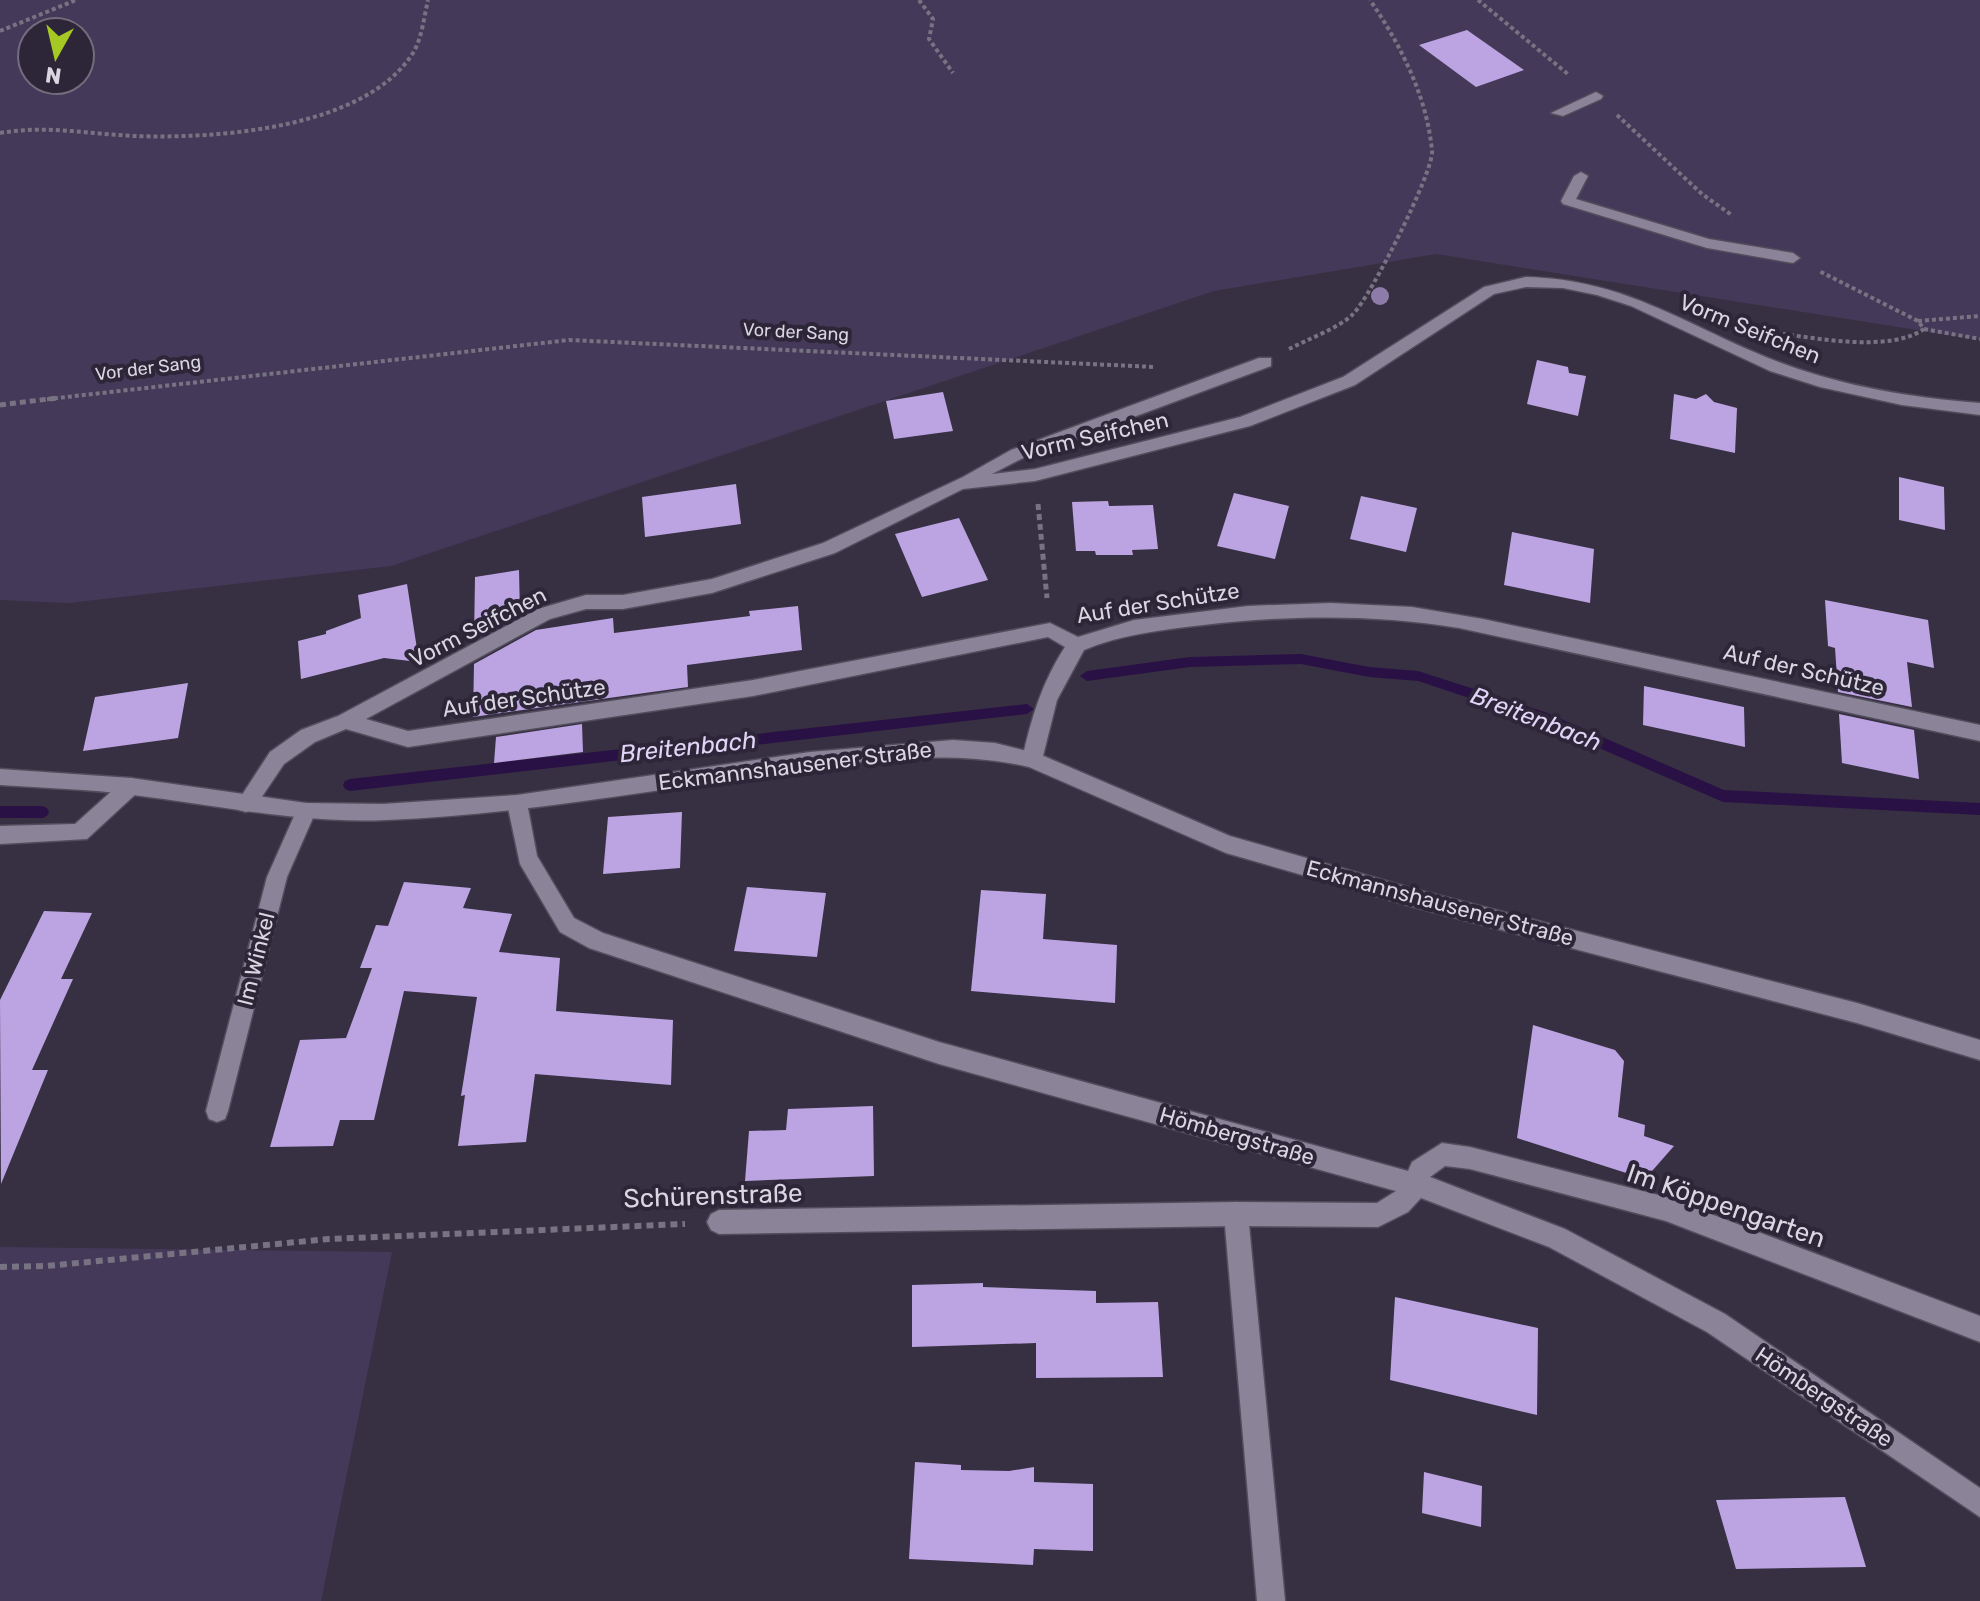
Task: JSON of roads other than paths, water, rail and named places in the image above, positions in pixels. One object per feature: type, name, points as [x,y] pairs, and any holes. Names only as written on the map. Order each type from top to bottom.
[{"type":"street","points":[[1558,113],[1596,96]]},
{"type":"street","points":[[1581,176],[1568,201],[1707,243],[1793,258]]},
{"type":"street","name":"Vorm Seifchen","points":[[246,804],[277,758],[308,736],[345,721],[544,614],[586,602],[666,596],[784,565],[829,548],[960,483],[1035,475],[1093,463],[1257,417],[1349,381],[1489,290],[1512,282],[1539,279],[1573,283],[1615,295],[1729,347],[1803,376],[1847,388],[1980,409]]},
{"type":"street","points":[[960,483],[1017,454],[1265,362]]},
{"type":"street","name":"Auf der Schütze","points":[[345,721],[408,739],[753,688],[1050,630],[1077,645],[1103,633],[1265,611],[1327,608],[1416,614],[1980,733]]},
{"type":"street","points":[[1032,760],[1041,713],[1055,676],[1077,645]]},
{"type":"street","name":"Eckmannshausener Straße","points":[[0,777],[131,786],[306,811],[383,812],[517,803],[810,760],[953,748],[995,751],[1032,760],[1226,844],[1414,898],[1857,1013],[1980,1050]]},
{"type":"street","points":[[0,835],[80,833],[131,786]]},
{"type":"street","name":"Hömbergstraße","points":[[517,803],[527,858],[567,925],[597,941],[939,1053],[1418,1185],[1556,1238],[1716,1323],[1980,1504]]},
{"type":"street","name":"Im Winkel","points":[[217,1111],[277,877],[306,811]]},
{"type":"street","name":"Im Köppengarten","points":[[1418,1185],[1420,1170],[1442,1154],[1470,1158],[1666,1209],[1980,1329]]},
{"type":"street","name":"Schürenstraße","points":[[719,1222],[1236,1214],[1378,1215],[1397,1207],[1418,1185]]},
{"type":"street","points":[[1236,1214],[1271,1601]]},
{"type":"waterway","name":"Breitenbach","points":[[1087,676],[1190,662],[1301,659],[1369,672],[1418,676],[1540,716],[1723,796],[1980,809]]},
{"type":"waterway","name":"Breitenbach","points":[[350,785],[1027,709]]},
{"type":"waterway","name":"Breitenbach","points":[[0,812],[42,812]]}]
